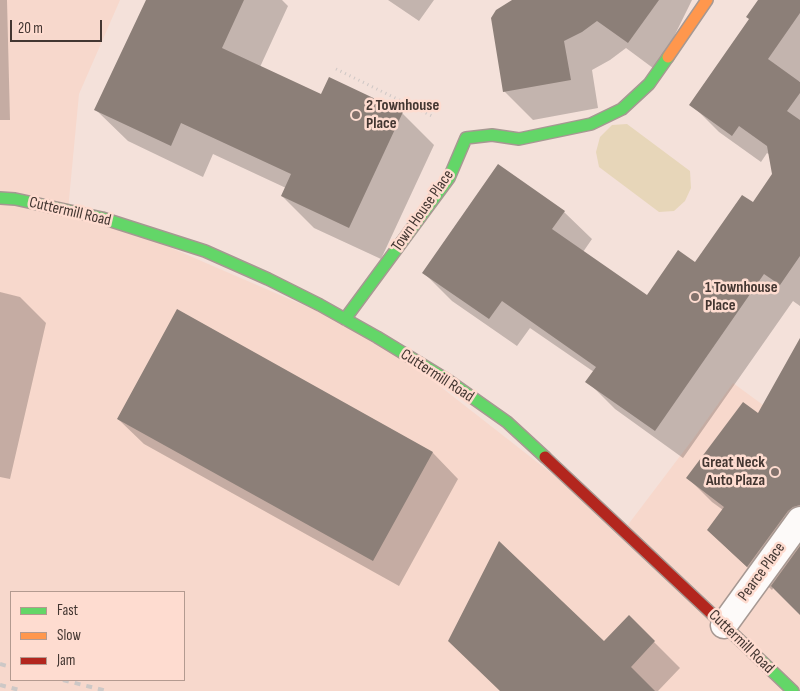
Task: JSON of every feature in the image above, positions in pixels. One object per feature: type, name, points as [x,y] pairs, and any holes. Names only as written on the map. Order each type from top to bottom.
[{"type":"main road","name":"Town House Place","points":[[345,320],[449,178],[466,138],[492,135],[518,139],[592,124],[622,109],[649,84],[707,0]]},
{"type":"main road","name":"Cuttermill Road","points":[[0,198],[15,199],[102,218],[206,251],[268,278],[345,320],[449,381],[507,422],[793,691]]},
{"type":"street","name":"Pearce Place","points":[[724,625],[800,520]]},
{"type":"path","points":[[336,69],[432,116]]},
{"type":"shaded area","points":[[0,0],[120,0],[79,94],[68,210],[102,218],[377,337],[624,530],[733,383],[800,432],[800,691],[0,691]]},
{"type":"shaded area","points":[[627,124],[690,171],[691,188],[685,201],[674,211],[659,212],[599,167],[596,152],[600,137],[612,125]]},
{"type":"building","name":"2 Townhouse Place","points":[[146,0],[244,0],[222,48],[321,94],[329,77],[403,112],[349,228],[281,196],[291,174],[181,123],[171,146],[94,110]]},
{"type":"building","points":[[512,0],[659,0],[628,43],[597,21],[582,32],[564,41],[571,80],[503,92],[491,18],[496,10]]},
{"type":"building","points":[[758,0],[800,0],[800,13],[768,59],[800,82],[800,93],[787,111],[800,120],[800,256],[780,285],[764,274],[655,431],[585,382],[596,367],[502,301],[489,319],[422,273],[498,164],[565,211],[552,229],[647,295],[678,250],[695,262],[742,195],[753,202],[772,174],[767,146],[739,126],[732,136],[689,105],[749,19],[746,17]]},
{"type":"building","points":[[177,309],[433,452],[373,561],[117,419]]},
{"type":"building","points":[[800,338],[800,505],[788,511],[747,567],[707,530],[724,507],[686,478],[743,402],[758,413]]},
{"type":"building","points":[[499,541],[604,641],[629,615],[655,641],[631,667],[655,691],[500,691],[448,641]]},
{"type":"building","points":[[800,546],[800,615],[771,586]]},
{"type":"railway","points":[[0,664],[10,667]]},
{"type":"railway","points":[[67,681],[107,691]]},
{"type":"railway","points":[[0,685],[23,691]]},
{"type":"traffic: fast","points":[[345,319],[449,178],[466,138],[492,135],[519,139],[591,124],[622,109],[649,84],[668,57]]},
{"type":"traffic: fast","points":[[0,198],[15,199],[102,218],[205,251],[268,279],[377,337],[449,381],[507,422],[545,457]]},
{"type":"traffic: fast","points":[[728,629],[793,691]]},
{"type":"traffic: slow","points":[[668,57],[707,0]]},
{"type":"traffic: jam","points":[[545,457],[728,629]]},
{"type":"place","name":"2 Townhouse Place","points":[[356,115]]},
{"type":"place","name":"1 Townhouse Place","points":[[695,297]]},
{"type":"place","name":"Great Neck Auto Plaza","points":[[775,472]]}]
